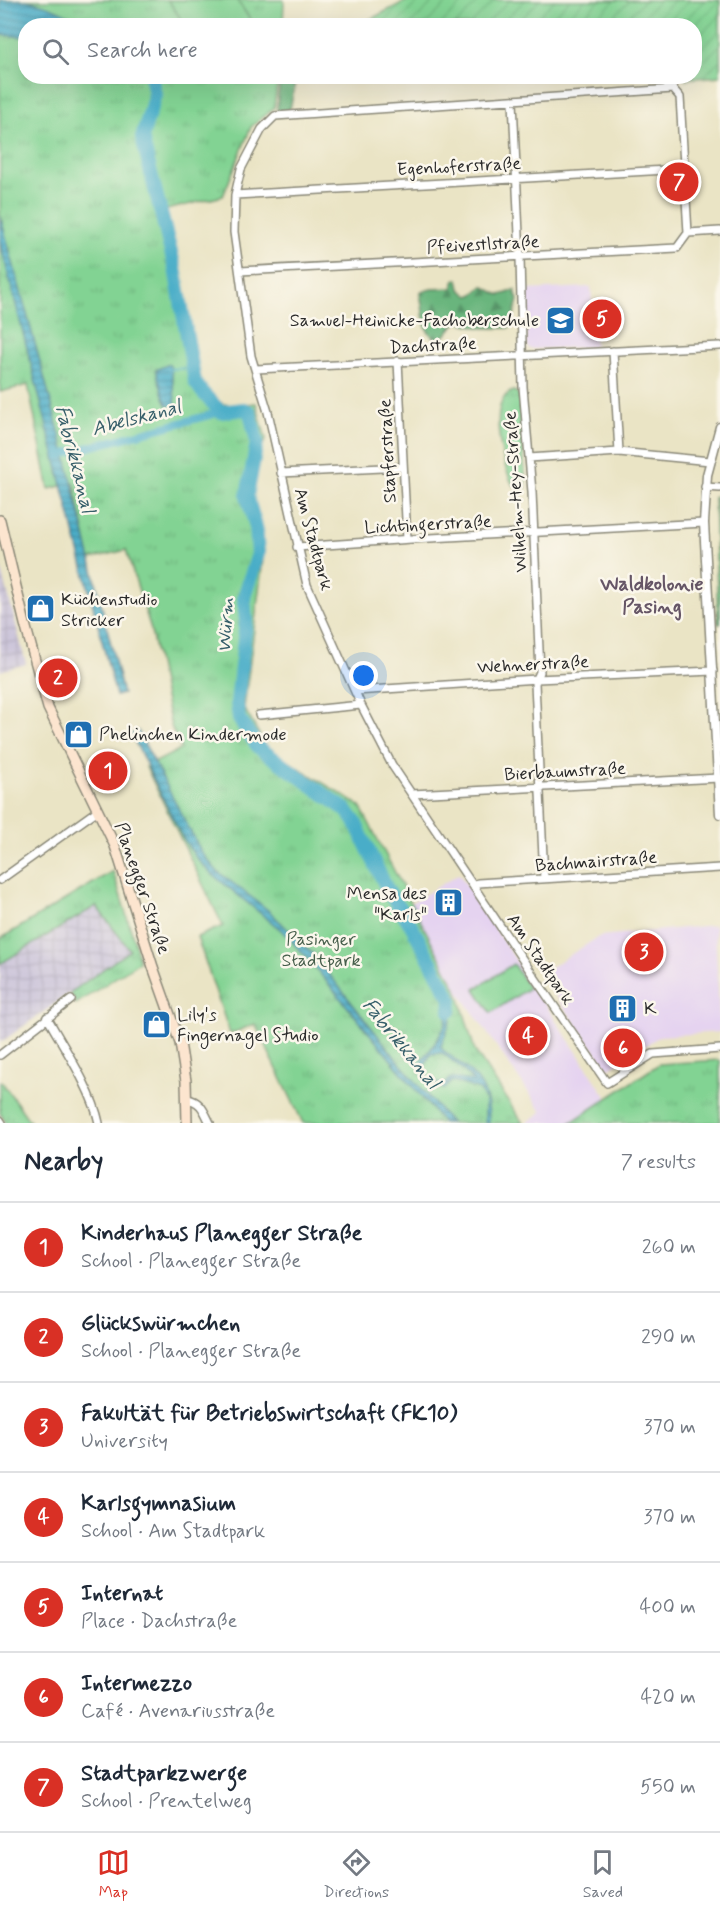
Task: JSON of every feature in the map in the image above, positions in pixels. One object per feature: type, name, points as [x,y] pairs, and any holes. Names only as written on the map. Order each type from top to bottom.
[{"type":"main road","name":"Planegger Straße","points":[[0,520],[48,708],[115,846],[153,967],[180,1043],[184,1062],[187,1123]]},
{"type":"street","points":[[513,101],[673,89],[680,97],[688,232],[720,231]]},
{"type":"street","name":"Am Stadtpark","points":[[513,101],[275,116],[262,129],[253,144],[241,169],[235,195],[234,232],[251,356],[307,585],[361,705],[385,753],[537,983],[607,1083],[654,1054],[720,1049]]},
{"type":"street","name":"Wilhelm-Hey-Straße","points":[[513,101],[522,356],[540,670],[536,683],[544,879]]},
{"type":"street","name":"Egenhoferstraße","points":[[235,195],[684,169]]},
{"type":"street","name":"Pfeivestlstraße","points":[[240,271],[677,248],[688,232]]},
{"type":"street","name":"Dachstraße","points":[[256,369],[720,346]]},
{"type":"street","points":[[613,351],[619,452]]},
{"type":"street","name":"Stapferstraße","points":[[398,361],[407,539]]},
{"type":"street","points":[[720,427],[705,487],[704,523],[713,671],[717,698],[720,814]]},
{"type":"street","points":[[529,458],[619,452],[710,461]]},
{"type":"street","points":[[281,473],[403,466]]},
{"type":"street","points":[[705,487],[720,488]]},
{"type":"street","name":"Lichtingerstraße","points":[[297,547],[704,523]]},
{"type":"street","name":"Wehnerstraße","points":[[355,691],[537,679],[713,671]]},
{"type":"street","points":[[259,715],[361,705]]},
{"type":"street","name":"Bierbaumstraße","points":[[412,794],[719,778]]},
{"type":"street","points":[[0,880],[98,810]]},
{"type":"street","name":"Bachmairstraße","points":[[474,885],[720,868]]},
{"type":"street","points":[[0,1055],[71,1000]]},
{"type":"street","points":[[47,1017],[87,1091],[97,1112],[99,1123]]},
{"type":"street","points":[[187,1099],[196,1100],[200,1104],[210,1123]]},
{"type":"shaded area","name":"Samuel-Heinicke-Fachoberschule","points":[[591,287],[595,347],[530,349],[527,346],[525,290]]},
{"type":"shaded area","points":[[0,563],[26,664],[0,671]]},
{"type":"shaded area","points":[[459,874],[607,1098],[570,1123],[526,1123],[542,1112],[459,992],[411,903]]},
{"type":"shaded area","points":[[96,906],[130,950],[0,1043],[0,964]]},
{"type":"shaded area","points":[[715,925],[720,1032],[660,1036],[608,1069],[540,974],[600,936]]},
{"type":"green space","name":"Pasinger Stadtpark","points":[[0,0],[284,0],[283,18],[18,18],[18,84],[277,84],[274,108],[251,127],[223,196],[166,210],[202,386],[214,399],[225,404],[256,403],[266,439],[244,481],[264,551],[244,708],[267,748],[360,806],[458,992],[475,1051],[523,1123],[303,1123],[255,1024],[230,1034],[197,937],[223,926],[146,767],[181,749],[171,726],[150,626],[126,550],[90,559],[74,483],[49,489],[28,385],[0,392]]},
{"type":"green space","points":[[168,0],[237,0],[249,18],[180,18]]},
{"type":"green space","points":[[408,0],[720,0],[720,76],[702,78],[702,18],[373,18]]},
{"type":"green space","points":[[279,84],[295,84],[290,110],[282,112],[277,110]]},
{"type":"green space","points":[[458,279],[460,289],[469,296],[483,286],[498,294],[515,290],[518,300],[511,326],[481,328],[459,322],[439,340],[433,337],[424,321],[421,292],[452,288],[455,280]]},
{"type":"green space","points":[[514,391],[519,394],[526,487],[522,489],[513,485],[509,477],[499,434],[500,406],[505,396]]},
{"type":"green space","points":[[714,496],[716,496],[720,577],[720,624],[718,624]]},
{"type":"green space","points":[[113,871],[139,962],[76,1004],[70,993],[130,950],[96,906],[0,964],[0,939]]},
{"type":"green space","points":[[513,964],[529,988],[491,1013],[475,989]]},
{"type":"green space","points":[[720,1060],[720,1123],[570,1123],[659,1064]]},
{"type":"green space","points":[[0,1081],[31,1123],[6,1123],[0,1113]]},
{"type":"water","points":[[0,0],[19,0],[45,5],[73,18],[18,18],[18,36],[0,35]]},
{"type":"water","points":[[0,215],[66,457],[123,694],[116,696],[0,243]]},
{"type":"water","points":[[169,364],[176,406],[167,405],[156,370]]},
{"type":"water","points":[[138,731],[202,853],[217,871],[268,910],[313,954],[451,1123],[443,1123],[308,959],[281,930],[213,875],[197,859],[183,838],[131,734]]},
{"type":"water","points":[[450,993],[453,1007],[441,1046],[478,1080],[483,1088],[489,1109],[489,1123],[485,1123],[485,1100],[480,1090],[452,1081],[445,1089],[441,1088],[421,1073],[421,1062],[443,1030],[448,1010],[447,996]],"holes":[[[442,1053],[473,1081],[451,1078],[443,1085],[427,1077],[424,1070],[431,1054]]]},
{"type":"waterway","name":"Würm","points":[[153,84],[155,94],[142,138],[175,268],[195,382],[221,412],[244,409],[250,412],[257,442],[247,496],[256,527],[258,554],[244,597],[246,622],[237,703],[239,719],[258,747],[346,810],[354,820],[388,891],[411,925],[451,999],[450,1011]]},
{"type":"waterway","points":[[170,371],[171,369],[193,368]]},
{"type":"waterway","name":"Abelskanal","points":[[60,455],[221,412]]},
{"type":"place","name":"Stadtparkzwerge","points":[[679,182]]},
{"type":"place","name":"Internat","points":[[602,319]]},
{"type":"place","name":"Samuel-Heinicke-Fachoberschule","points":[[560,320]]},
{"type":"place","name":"Küchenstudio Stricker","points":[[40,609]]},
{"type":"place","name":"Glückswürmchen","points":[[58,678]]},
{"type":"place","name":"Phelinchen Kindermode","points":[[78,734]]},
{"type":"place","name":"Kinderhaus Planegger Straße","points":[[108,771]]},
{"type":"place","name":"Mensa des \"Karls\"","points":[[448,903]]},
{"type":"place","name":"Fakultät für Betriebswirtschaft (FK10)","points":[[644,952]]},
{"type":"place","name":"K","points":[[623,1008]]},
{"type":"place","name":"Lily's Fingernagel Studio","points":[[156,1024]]},
{"type":"place","name":"Karlsgymnasium","points":[[528,1036]]},
{"type":"place","name":"Intermezzo","points":[[623,1048]]},
{"type":"district","name":"Waldkolonie Pasing","points":[[652,594]]},
{"type":"water label","name":"Fabrikkanal","points":[[76,459]]},
{"type":"water label","name":"Fabrikkanal","points":[[402,1043]]}]
